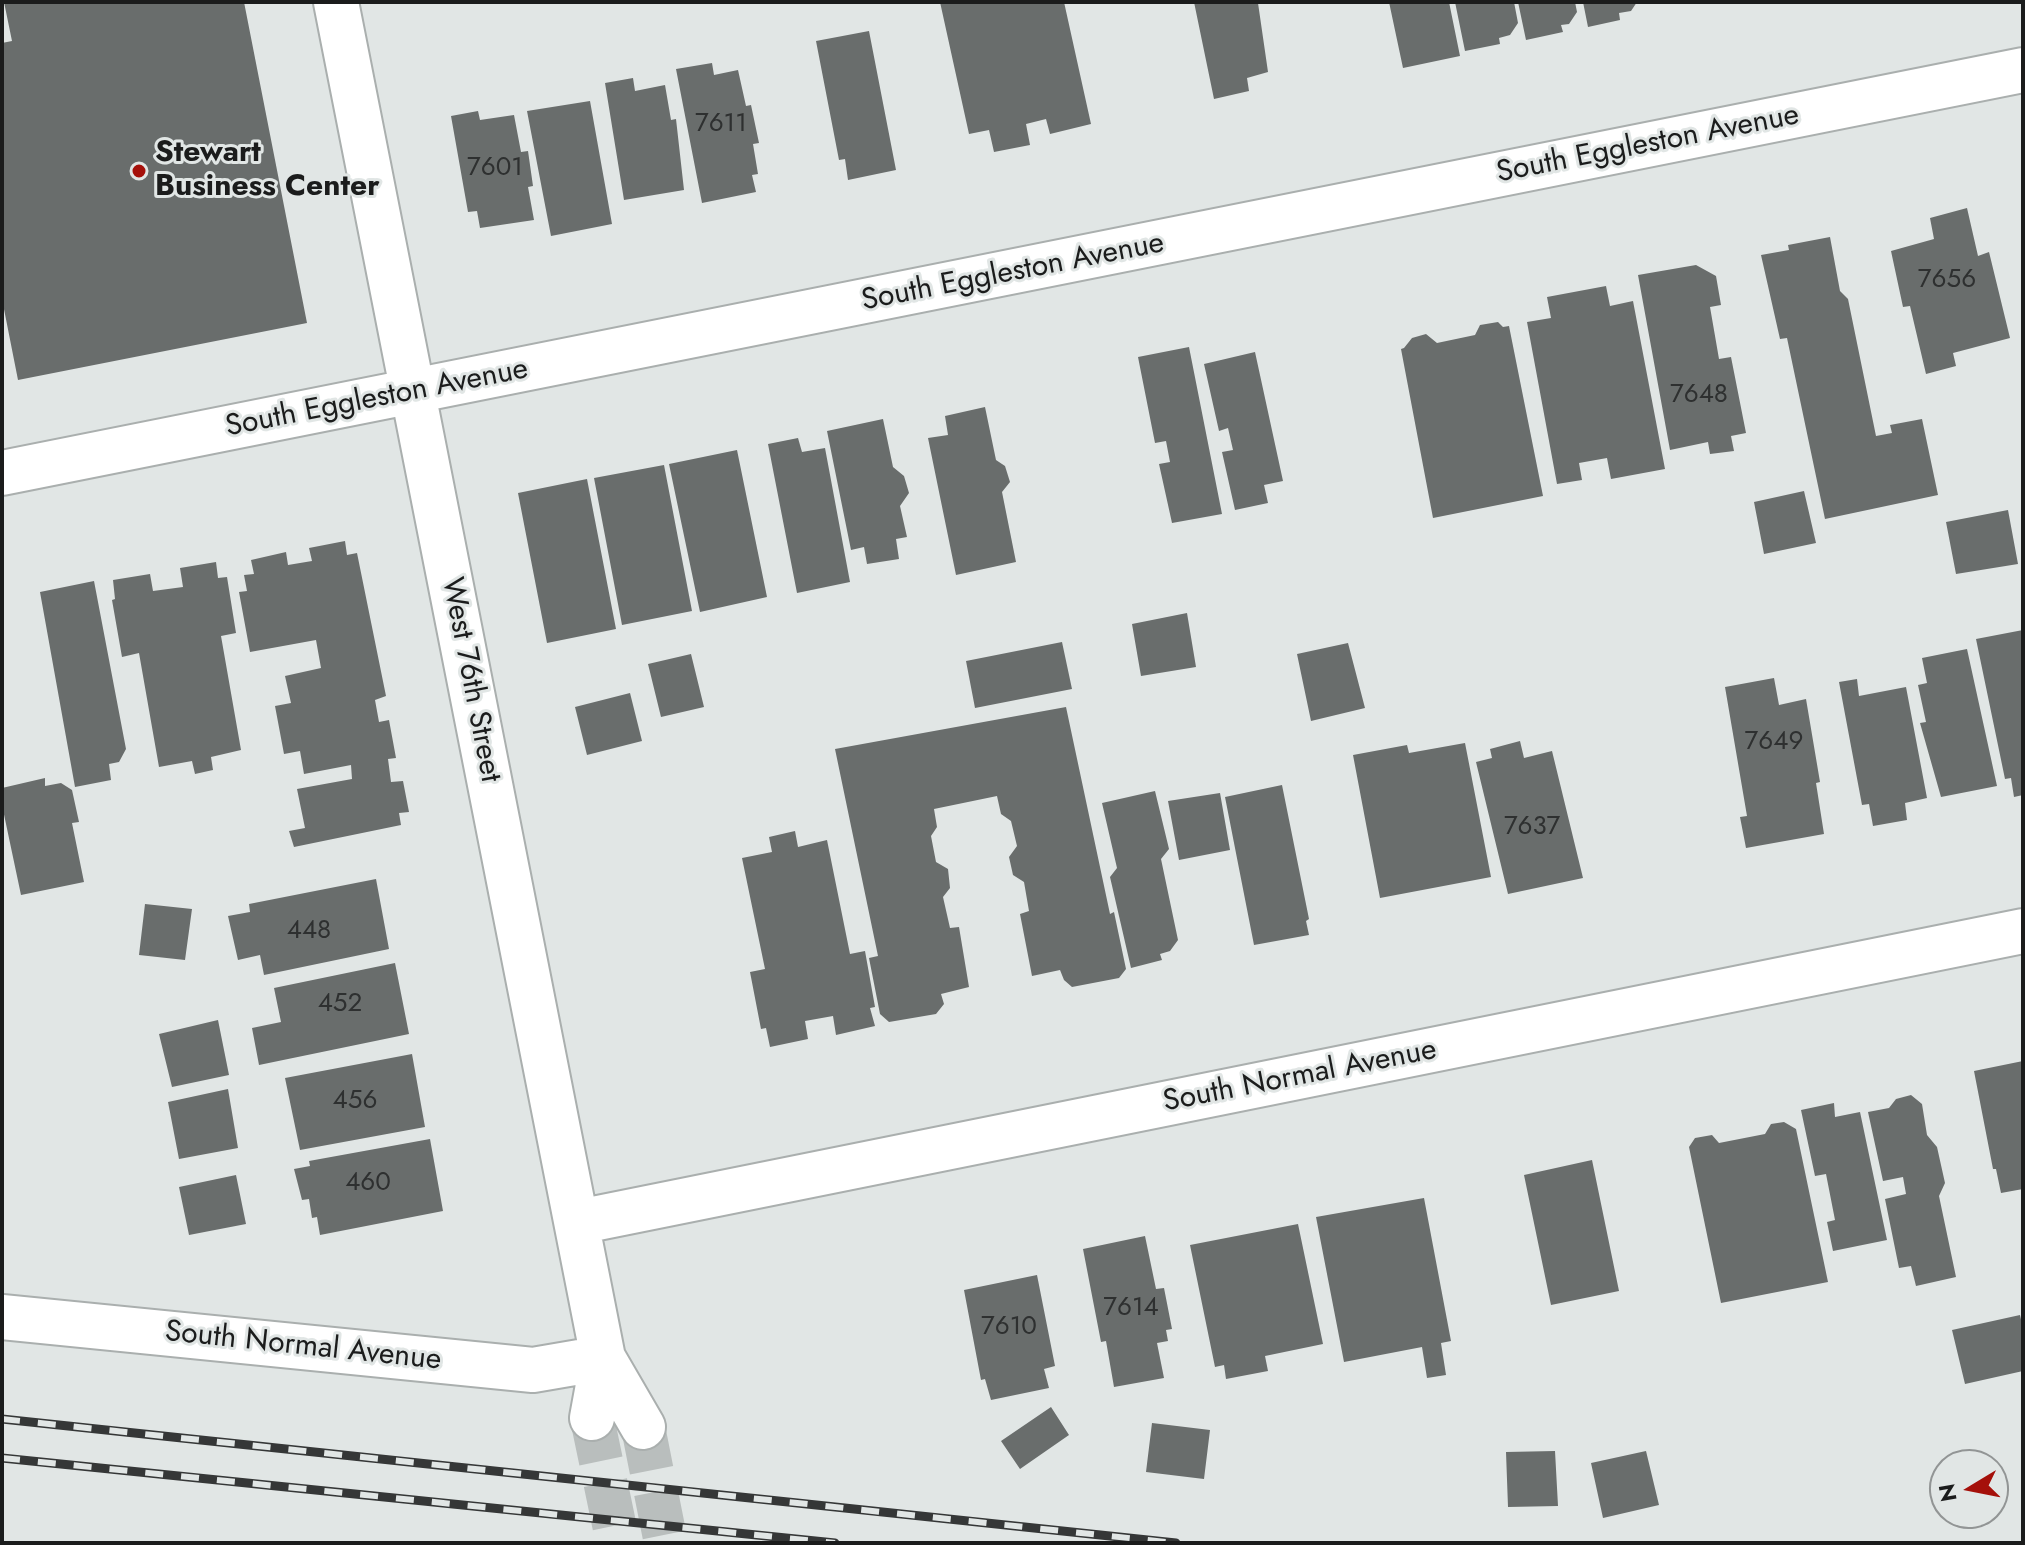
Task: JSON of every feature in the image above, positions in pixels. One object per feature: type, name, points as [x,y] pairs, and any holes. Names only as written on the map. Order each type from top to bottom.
[{"type":"street","name":"West 76th Street","points":[[336,2],[603,1358],[643,1427]]},
{"type":"street","name":"South Eggleston Avenue","points":[[2,473],[2023,70]]},
{"type":"street","name":"South Normal Avenue","points":[[578,1222],[2023,931]]},
{"type":"street","name":"South Normal Avenue","points":[[2,1317],[533,1370],[603,1358]]},
{"type":"street","name":"West 76th Street","points":[[592,1418],[603,1358]]},
{"type":"building","name":"Stewart Business Center","points":[[4,2],[244,2],[307,323],[18,380],[2,299],[2,43],[12,41]]},
{"type":"building","points":[[940,2],[1064,2],[1091,124],[1050,134],[1046,119],[1026,124],[1030,145],[994,152],[989,130],[969,134]]},
{"type":"building","points":[[1194,2],[1258,3],[1268,72],[1247,78],[1249,91],[1214,99]]},
{"type":"building","points":[[1389,2],[1449,2],[1460,56],[1403,68]]},
{"type":"building","points":[[1455,2],[1514,2],[1518,23],[1510,35],[1499,38],[1500,44],[1465,51]]},
{"type":"building","points":[[1518,2],[1575,2],[1577,12],[1569,24],[1561,25],[1563,32],[1526,40]]},
{"type":"building","points":[[1583,2],[1637,2],[1631,11],[1619,13],[1620,20],[1588,27]]},
{"type":"building","points":[[869,31],[896,170],[848,180],[845,159],[839,160],[816,41]]},
{"type":"building","points":[[712,63],[714,75],[738,70],[746,106],[751,105],[759,143],[753,144],[758,174],[752,175],[756,192],[702,203],[676,69]]},
{"type":"building","points":[[633,78],[635,91],[665,85],[671,120],[676,119],[684,190],[624,200],[605,83]]},
{"type":"building","points":[[590,101],[612,224],[551,236],[527,111]]},
{"type":"building","points":[[478,111],[480,120],[514,115],[521,152],[528,151],[533,186],[528,187],[534,220],[480,228],[477,211],[468,212],[451,116]]},
{"type":"building","points":[[1967,208],[1978,256],[1989,252],[2010,338],[1953,353],[1956,366],[1926,374],[1910,306],[1903,307],[1891,251],[1934,239],[1930,218]]},
{"type":"building","points":[[1830,237],[1840,291],[1848,299],[1876,436],[1892,433],[1890,425],[1922,419],[1938,495],[1825,519],[1787,338],[1780,339],[1761,255],[1789,250],[1788,245]]},
{"type":"building","points":[[1696,265],[1716,276],[1721,305],[1710,307],[1719,359],[1731,357],[1746,433],[1731,436],[1734,451],[1710,454],[1708,442],[1670,450],[1638,275]]},
{"type":"building","points":[[1606,286],[1610,306],[1633,301],[1665,469],[1611,479],[1607,458],[1579,463],[1582,480],[1557,484],[1527,322],[1551,318],[1547,297]]},
{"type":"building","points":[[1498,322],[1503,327],[1509,326],[1543,496],[1433,518],[1401,349],[1412,338],[1426,334],[1437,343],[1475,335],[1480,325]]},
{"type":"building","points":[[1189,347],[1222,514],[1172,523],[1159,464],[1170,462],[1166,441],[1155,443],[1138,357]]},
{"type":"building","points":[[1255,352],[1283,481],[1264,485],[1268,503],[1235,510],[1222,452],[1233,450],[1228,428],[1219,431],[1204,364]]},
{"type":"building","points":[[985,407],[996,460],[1005,466],[1010,482],[1002,492],[1016,562],[956,575],[928,438],[948,435],[945,416]]},
{"type":"building","points":[[883,419],[893,467],[904,476],[909,493],[900,506],[907,537],[896,539],[899,559],[867,564],[864,547],[851,550],[827,431]]},
{"type":"building","points":[[798,438],[802,452],[825,448],[850,582],[797,593],[768,444]]},
{"type":"building","points":[[737,450],[767,597],[700,612],[669,464]]},
{"type":"building","points":[[664,465],[692,611],[622,625],[594,478]]},
{"type":"building","points":[[587,479],[616,629],[547,643],[518,493]]},
{"type":"building","points":[[1804,491],[1816,543],[1764,554],[1754,502]]},
{"type":"building","points":[[2008,510],[2018,564],[1956,574],[1946,522]]},
{"type":"building","points":[[345,541],[347,555],[357,553],[386,696],[375,700],[379,722],[389,720],[396,758],[388,759],[391,782],[403,781],[409,812],[399,813],[401,825],[294,847],[289,831],[305,828],[297,789],[352,779],[351,765],[304,774],[300,751],[284,754],[275,706],[291,703],[285,676],[321,668],[316,640],[250,652],[239,592],[247,591],[244,575],[254,574],[251,560],[286,552],[288,565],[312,561],[309,548]]},
{"type":"building","points":[[216,562],[218,578],[227,577],[236,633],[221,636],[241,750],[211,757],[213,770],[195,774],[192,761],[159,767],[139,653],[122,657],[112,600],[115,599],[113,580],[150,574],[153,591],[183,587],[180,568]]},
{"type":"building","points":[[94,581],[126,749],[119,762],[109,764],[111,780],[75,787],[40,592]]},
{"type":"building","points":[[1187,613],[1196,667],[1141,676],[1132,624]]},
{"type":"building","points":[[2023,630],[2023,795],[2014,797],[2011,778],[2005,779],[1976,639]]},
{"type":"building","points":[[1062,642],[1072,689],[975,708],[966,661]]},
{"type":"building","points":[[1348,643],[1365,708],[1311,721],[1297,654]]},
{"type":"building","points":[[1967,649],[1997,786],[1941,797],[1920,723],[1926,722],[1918,685],[1927,683],[1922,658]]},
{"type":"building","points":[[691,654],[704,707],[661,717],[648,664]]},
{"type":"building","points":[[1774,678],[1779,705],[1806,699],[1820,782],[1816,783],[1824,834],[1746,848],[1740,817],[1747,816],[1725,687]]},
{"type":"building","points":[[1857,679],[1859,696],[1906,687],[1927,798],[1905,803],[1907,820],[1873,826],[1869,804],[1862,805],[1839,682]]},
{"type":"building","points":[[630,693],[642,741],[587,755],[575,707]]},
{"type":"building","points":[[1066,707],[1110,914],[1114,912],[1126,969],[1119,978],[1072,987],[1064,980],[1060,970],[1032,976],[1020,914],[1029,911],[1024,882],[1013,875],[1009,857],[1017,846],[1011,821],[1001,814],[997,796],[934,809],[937,827],[931,836],[936,862],[948,869],[950,888],[943,897],[950,928],[959,927],[969,987],[941,994],[944,1004],[936,1014],[889,1022],[880,1014],[869,958],[878,956],[835,749]]},
{"type":"building","points":[[1520,741],[1524,758],[1552,751],[1583,878],[1508,894],[1476,762],[1492,758],[1490,749]]},
{"type":"building","points":[[1465,743],[1491,877],[1380,898],[1353,755],[1407,745],[1409,753]]},
{"type":"building","points":[[45,778],[45,786],[61,783],[72,790],[79,822],[72,823],[84,882],[21,895],[2,805],[2,788]]},
{"type":"building","points":[[1282,785],[1309,919],[1306,921],[1309,935],[1254,945],[1225,797]]},
{"type":"building","points":[[1155,791],[1169,849],[1161,859],[1178,940],[1170,951],[1160,954],[1162,960],[1131,968],[1110,877],[1117,868],[1102,803]]},
{"type":"building","points":[[1220,793],[1230,850],[1179,860],[1168,801]]},
{"type":"building","points":[[795,831],[798,847],[827,840],[850,954],[865,951],[875,1007],[870,1008],[875,1026],[836,1035],[833,1016],[805,1021],[808,1039],[770,1047],[766,1028],[761,1029],[750,972],[765,969],[742,858],[772,852],[769,837]]},
{"type":"building","points":[[376,879],[389,949],[264,975],[260,955],[238,960],[228,916],[250,912],[249,904]]},
{"type":"building","points":[[145,904],[192,909],[185,960],[139,955]]},
{"type":"building","points":[[395,963],[409,1034],[259,1065],[252,1028],[281,1022],[274,988]]},
{"type":"building","points":[[218,1020],[229,1075],[172,1087],[159,1034]]},
{"type":"building","points":[[412,1054],[425,1127],[300,1150],[285,1078]]},
{"type":"building","points":[[2023,1061],[2023,1189],[2001,1193],[1996,1169],[1993,1169],[1974,1071]]},
{"type":"building","points":[[228,1089],[238,1148],[179,1159],[168,1102]]},
{"type":"building","points":[[1911,1095],[1922,1104],[1927,1135],[1937,1147],[1945,1183],[1939,1196],[1956,1277],[1916,1286],[1911,1266],[1899,1268],[1885,1199],[1906,1194],[1903,1177],[1883,1181],[1868,1112],[1889,1108],[1896,1099]]},
{"type":"building","points":[[1834,1103],[1835,1117],[1860,1112],[1887,1240],[1833,1251],[1827,1222],[1835,1220],[1826,1174],[1815,1176],[1801,1110]]},
{"type":"building","points":[[1784,1122],[1796,1129],[1828,1282],[1721,1303],[1689,1147],[1695,1138],[1712,1135],[1719,1143],[1765,1134],[1771,1124]]},
{"type":"building","points":[[430,1139],[443,1211],[320,1235],[317,1217],[312,1218],[309,1199],[302,1200],[294,1169],[310,1166],[309,1161]]},
{"type":"building","points":[[1592,1160],[1619,1291],[1551,1305],[1524,1175]]},
{"type":"building","points":[[236,1175],[246,1224],[189,1235],[179,1187]]},
{"type":"building","points":[[1424,1198],[1451,1341],[1441,1343],[1446,1375],[1427,1378],[1422,1347],[1344,1362],[1316,1217]]},
{"type":"building","points":[[1298,1224],[1323,1344],[1265,1356],[1268,1371],[1226,1379],[1224,1365],[1215,1367],[1190,1245]]},
{"type":"building","points":[[1145,1236],[1156,1289],[1164,1288],[1172,1329],[1166,1330],[1168,1341],[1157,1343],[1164,1378],[1114,1387],[1106,1341],[1101,1342],[1083,1249]]},
{"type":"building","points":[[1037,1275],[1055,1366],[1044,1369],[1049,1388],[991,1400],[985,1379],[981,1380],[964,1290]]},
{"type":"building","points":[[2020,1315],[2023,1371],[1965,1384],[1952,1330]]},
{"type":"building","points":[[1051,1407],[1069,1435],[1020,1469],[1001,1441]]},
{"type":"building","points":[[1152,1423],[1210,1430],[1204,1479],[1146,1472]]},
{"type":"building","points":[[1555,1451],[1558,1506],[1508,1507],[1506,1452]]},
{"type":"building","points":[[1646,1451],[1659,1505],[1603,1518],[1591,1463]]},
{"type":"tunnel","points":[[592,1418],[618,1543]]},
{"type":"tunnel","points":[[643,1427],[666,1543]]},
{"type":"railway","points":[[2,1419],[1176,1543]]},
{"type":"railway","points":[[2,1458],[835,1543]]},
{"type":"place","name":"Stewart Business Center","points":[[139,171]]}]
